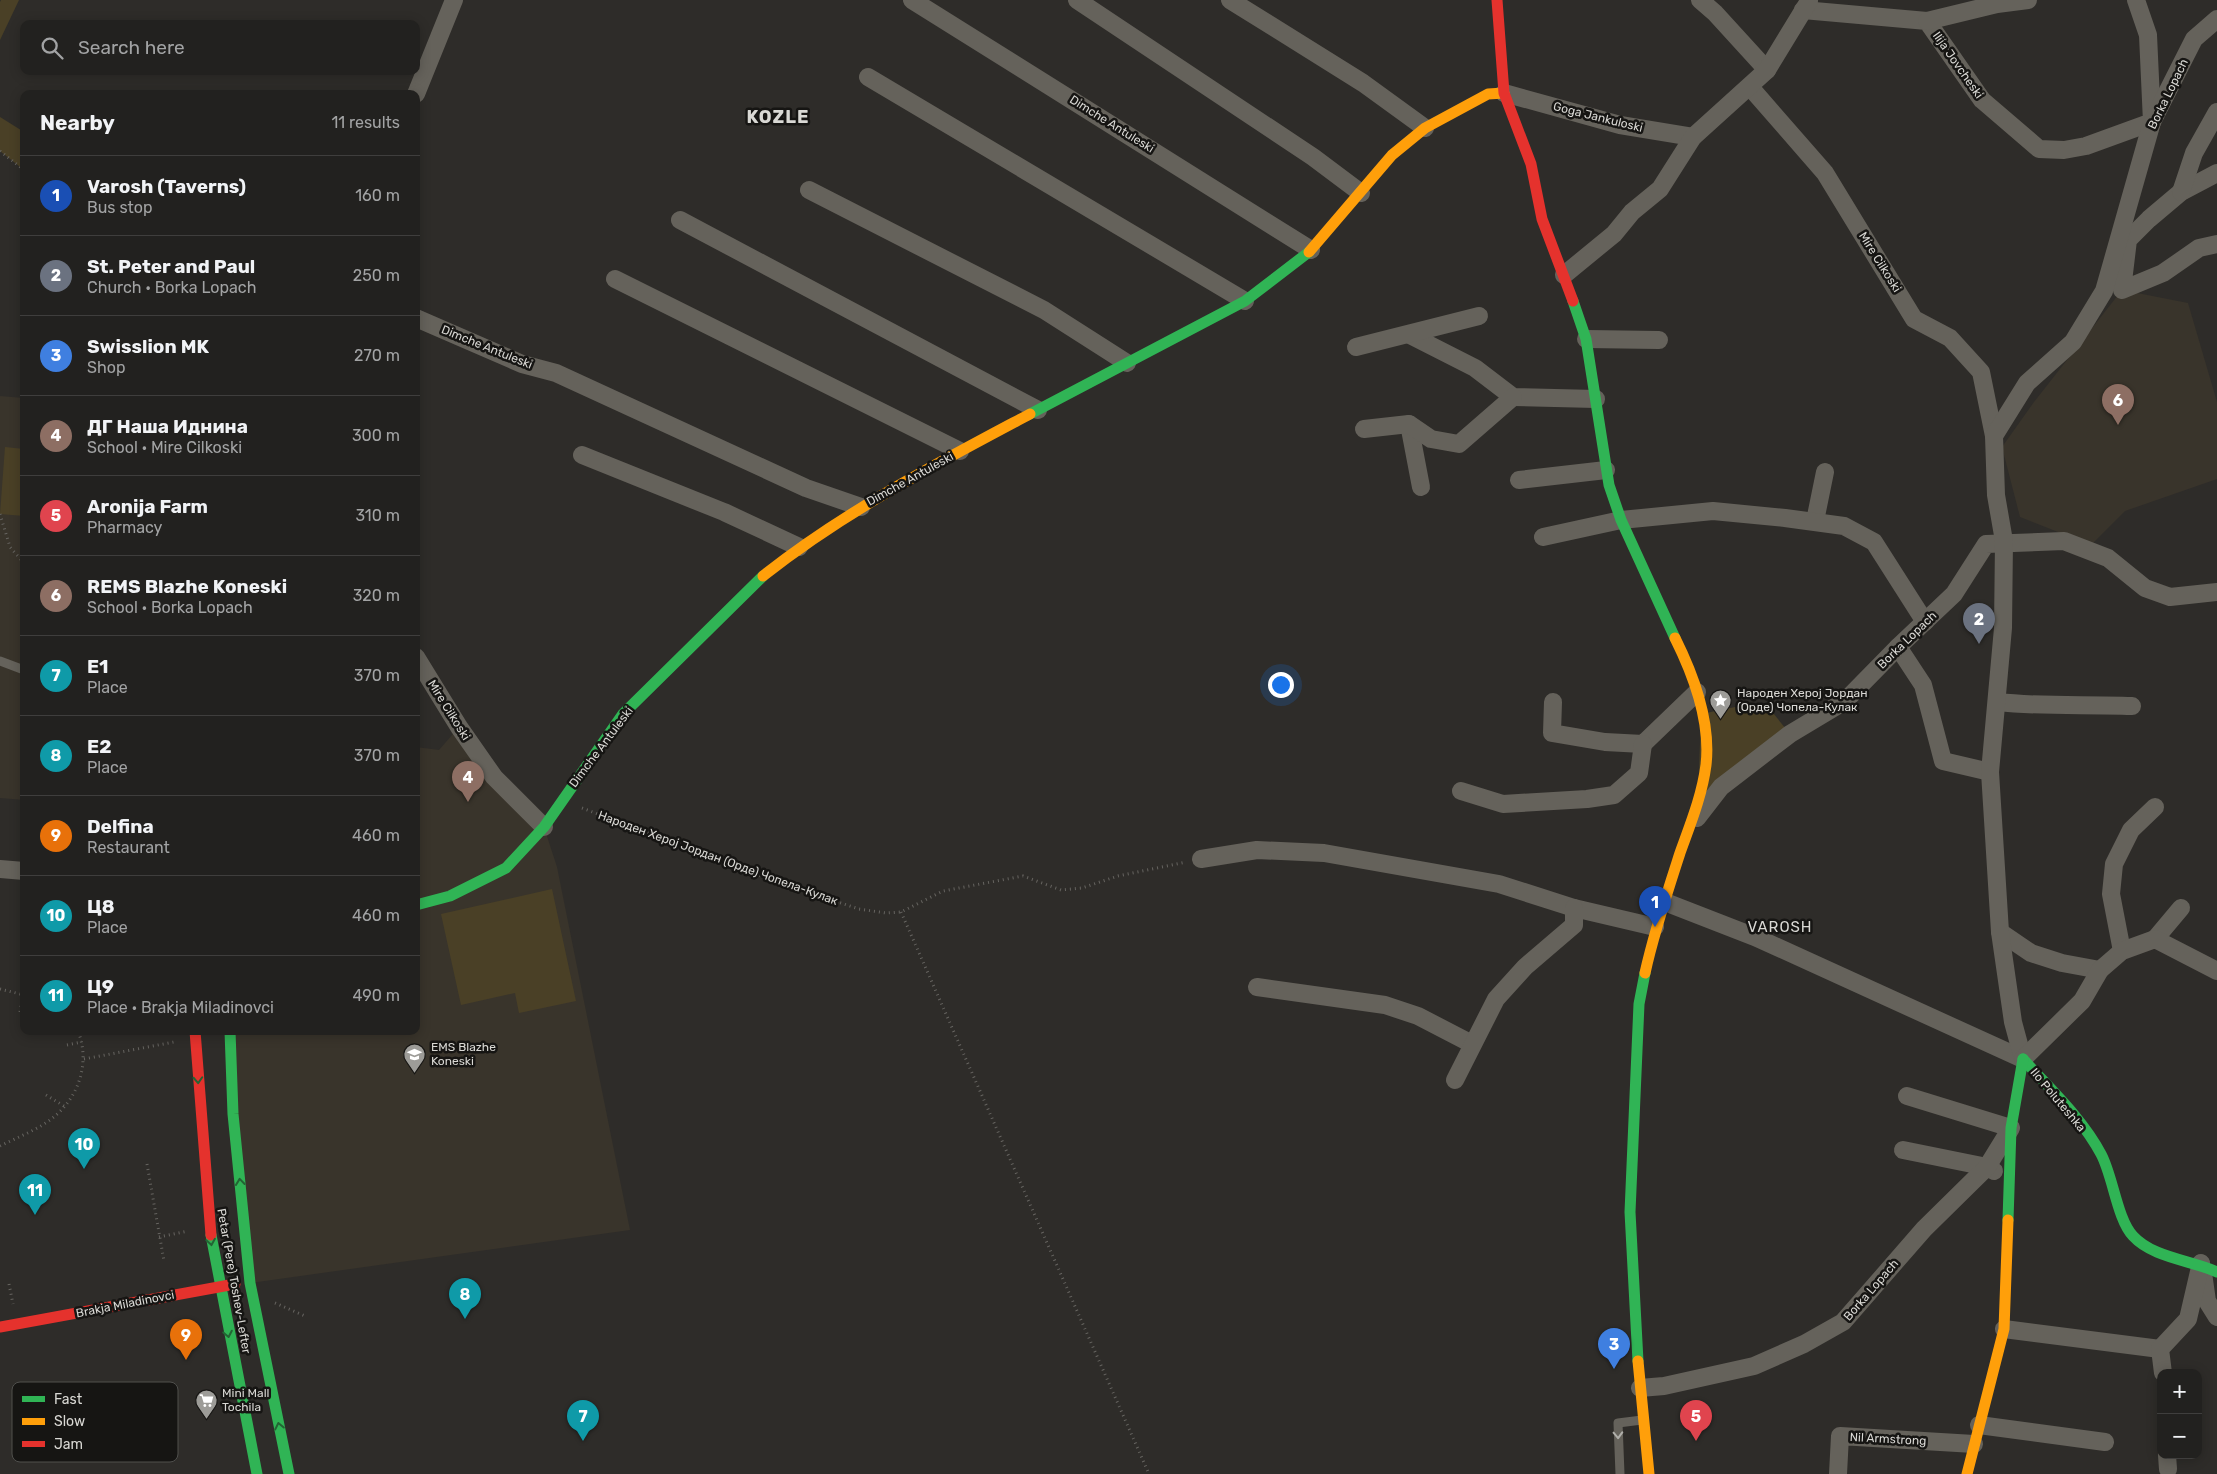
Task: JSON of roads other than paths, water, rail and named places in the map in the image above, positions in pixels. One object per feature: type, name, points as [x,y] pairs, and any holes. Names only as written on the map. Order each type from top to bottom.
[{"type":"street","points":[[418,90],[454,0]]},
{"type":"street","name":"Dimche Antuleski","points":[[912,0],[1310,250]]},
{"type":"street","points":[[1077,0],[1313,157],[1361,193]]},
{"type":"street","points":[[1230,0],[1363,83],[1425,128]]},
{"type":"street","points":[[1497,0],[1504,93],[1531,164],[1542,219],[1586,339],[1606,470],[1622,520],[1686,660],[1697,692],[1706,734],[1706,765],[1665,902],[1655,927],[1639,1004],[1630,1212],[1640,1388],[1645,1419],[1649,1474]]},
{"type":"street","points":[[1700,0],[1716,13],[1768,70]]},
{"type":"street","name":"Ilija Jovcheski","points":[[1806,5],[1927,21],[1998,4],[2028,0]]},
{"type":"street","points":[[2136,0],[2148,35],[2152,122]]},
{"type":"street","points":[[1564,275],[1614,234],[1632,212],[1660,189],[1693,137],[1768,70],[1806,5]]},
{"type":"street","name":"Borka Lopach","points":[[1967,1474],[2004,1329],[2010,1128],[2023,1059],[2013,1022],[2000,932],[1990,772],[1998,702],[2003,628],[2004,542],[1996,495],[1994,436],[2027,383],[2073,342],[2104,291],[2124,239],[2152,122],[2194,39],[2217,19]]},
{"type":"street","name":"Ilija Jovcheski","points":[[1927,21],[1982,100],[2039,149],[2064,150],[2086,146],[2152,122]]},
{"type":"street","points":[[868,77],[1245,301]]},
{"type":"street","name":"Mire Cilkoski","points":[[1750,88],[1825,173],[1914,319],[1950,338],[1981,372],[1994,436]]},
{"type":"street","name":"Dimche Antuleski","points":[[420,904],[450,896],[506,868],[544,827],[623,714],[718,622],[751,585],[799,547],[861,507],[960,451],[1245,301],[1310,250],[1392,155],[1425,128],[1488,94],[1504,93]]},
{"type":"street","name":"Goga Jankuloski","points":[[1504,93],[1620,125],[1693,137]]},
{"type":"street","points":[[2182,192],[2194,153],[2217,112]]},
{"type":"street","name":"Borka Lopach","points":[[2217,173],[2182,192],[2124,239],[2122,290],[2164,273],[2199,248],[2217,244]]},
{"type":"street","points":[[810,190],[1044,310],[1127,363]]},
{"type":"street","points":[[680,220],[1038,410]]},
{"type":"street","name":"Dimche Antuleski","points":[[615,279],[960,451]]},
{"type":"street","points":[[1356,347],[1410,335],[1479,316]]},
{"type":"street","name":"Dimche Antuleski","points":[[420,320],[522,364],[556,373],[806,488],[861,507]]},
{"type":"street","points":[[1410,335],[1475,368],[1513,397],[1596,399]]},
{"type":"street","points":[[1586,339],[1659,340]]},
{"type":"street","points":[[1364,429],[1409,424],[1431,439],[1459,444],[1513,397]]},
{"type":"street","points":[[1409,424],[1422,487]]},
{"type":"street","points":[[582,455],[724,512],[799,547]]},
{"type":"street","points":[[1519,480],[1606,470]]},
{"type":"street","points":[[1815,521],[1825,472]]},
{"type":"street","points":[[1543,537],[1622,520],[1713,511],[1815,521],[1844,526],[1874,542],[1925,622]]},
{"type":"street","name":"Borka Lopach","points":[[1687,831],[1721,787],[1790,734],[1845,701],[1954,594],[1986,544],[2064,541],[2108,558],[2145,588],[2170,597],[2217,592]]},
{"type":"street","points":[[1898,647],[1923,685],[1943,761],[1990,772]]},
{"type":"street","name":"Mire Cilkoski","points":[[420,664],[459,727],[494,777],[544,827]]},
{"type":"street","points":[[1461,791],[1503,804],[1552,802],[1614,795],[1639,773],[1643,744],[1697,692]]},
{"type":"street","points":[[1553,702],[1552,733],[1605,742],[1643,744]]},
{"type":"street","points":[[1998,702],[2040,706],[2074,704],[2132,706]]},
{"type":"street","points":[[2122,951],[2111,894],[2114,864],[2131,830],[2155,807]]},
{"type":"street","points":[[1201,859],[1257,850],[1324,854],[1499,884],[1574,908],[1655,927]]},
{"type":"street","points":[[0,868],[20,870]]},
{"type":"street","points":[[1665,902],[1755,937],[2023,1059]]},
{"type":"street","points":[[1455,1080],[1496,999],[1525,967],[1574,925],[1574,908]]},
{"type":"street","points":[[2181,908],[2155,939],[2217,971]]},
{"type":"street","points":[[2000,932],[2031,953],[2062,963],[2100,970]]},
{"type":"street","name":"Ilo Poluteshka","points":[[2155,939],[2122,951],[2100,970],[2082,1001],[2023,1059],[2073,1115],[2101,1155],[2132,1236],[2157,1251],[2201,1263],[2217,1272]]},
{"type":"street","points":[[1257,986],[1385,1005],[1418,1016],[1472,1044]]},
{"type":"street","name":"Petar (Pere) Toshev-Lefter","points":[[195,1035],[209,1226],[219,1286],[257,1474]]},
{"type":"street","name":"Petar (Pere) Toshev-Lefter","points":[[230,1035],[233,1114],[250,1283],[289,1474]]},
{"type":"street","points":[[1907,1096],[2010,1128]]},
{"type":"street","name":"Borka Lopach","points":[[1640,1388],[1664,1386],[1754,1366],[1804,1344],[1843,1322],[1924,1229],[1987,1167],[2010,1128]]},
{"type":"street","points":[[1903,1150],[1987,1167],[2009,1181]]},
{"type":"street","points":[[2201,1263],[2207,1301],[2217,1316]]},
{"type":"street","points":[[2160,1349],[2188,1319],[2201,1263]]},
{"type":"street","name":"Brakja Miladinovci","points":[[0,1327],[219,1286],[250,1283]]},
{"type":"street","points":[[2004,1329],[2160,1349]]},
{"type":"street","points":[[2160,1349],[2163,1369]]},
{"type":"street","points":[[1979,1424],[2105,1442]]},
{"type":"street","name":"Nil Armstrong","points":[[1838,1474],[1840,1436],[1974,1444]]},
{"type":"lane","points":[[0,660],[20,668]]},
{"type":"lane","points":[[1620,1474],[1618,1423],[1645,1419]]},
{"type":"place","name":"REMS Blazhe Koneski","points":[[2118,425]]},
{"type":"place","name":"St. Peter and Paul","points":[[1979,644]]},
{"type":"place","name":"Народен Херој Јордан (Орде) Чопела-Кулак","points":[[1721,719]]},
{"type":"place","name":"ДГ Наша Иднина","points":[[468,802]]},
{"type":"place","name":"Varosh (Taverns)","points":[[1655,927]]},
{"type":"place","name":"EMS Blazhe Koneski","points":[[415,1073]]},
{"type":"place","name":"Ц8","points":[[84,1169]]},
{"type":"place","name":"Ц9","points":[[35,1215]]},
{"type":"place","name":"E2","points":[[465,1319]]},
{"type":"place","name":"Delfina","points":[[186,1360]]},
{"type":"place","name":"Swisslion MK","points":[[1614,1369]]},
{"type":"place","name":"Mini Mall Tochila","points":[[206,1419]]},
{"type":"place","name":"E1","points":[[583,1441]]},
{"type":"place","name":"Aronija Farm","points":[[1696,1441]]},
{"type":"district","name":"KOZLE","points":[[778,117]]},
{"type":"district","name":"VAROSH","points":[[1780,927]]}]
